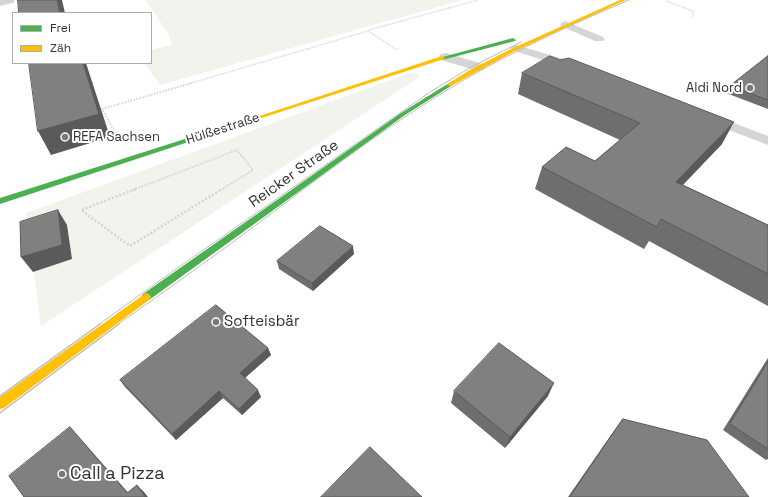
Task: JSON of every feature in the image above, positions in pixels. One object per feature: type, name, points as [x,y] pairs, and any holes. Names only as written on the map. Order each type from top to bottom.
[{"type":"street","points":[[0,2],[9,0]]},
{"type":"street","name":"Reicker Straße","points":[[0,404],[200,258],[396,118],[478,67],[564,24],[624,0]]},
{"type":"street","name":"Hülßestraße","points":[[0,201],[446,57],[502,42],[542,35]]},
{"type":"street","points":[[446,57],[478,67]]},
{"type":"lane","points":[[564,24],[599,40]]},
{"type":"lane","points":[[516,48],[580,69]]},
{"type":"lane","points":[[696,113],[768,141]]},
{"type":"path","points":[[130,159],[102,109],[368,30],[478,0]]},
{"type":"path","points":[[666,1],[693,11],[693,17]]},
{"type":"path","points":[[368,30],[421,65]]},
{"type":"path","points":[[237,150],[253,170],[130,246],[81,210],[237,150]]},
{"type":"shaded area","points":[[146,0],[462,0],[160,85],[145,64],[152,64],[152,50],[172,45],[169,35]]},
{"type":"shaded area","points":[[413,72],[421,76],[41,326],[26,213]]},
{"type":"building","points":[[18,0],[57,0],[60,12],[19,12]]},
{"type":"building","points":[[550,56],[560,60],[569,58],[734,122],[676,182],[768,225],[768,274],[661,219],[657,227],[542,167],[566,147],[595,161],[640,123],[522,73]]},
{"type":"building","name":"Aldi Nord","points":[[768,56],[768,100],[730,86]]},
{"type":"building","points":[[29,64],[83,64],[99,114],[38,131]]},
{"type":"building","points":[[58,210],[62,245],[21,257],[20,222]]},
{"type":"building","points":[[320,226],[353,246],[312,283],[277,261]]},
{"type":"building","points":[[216,305],[268,348],[240,373],[258,390],[239,409],[219,391],[172,434],[120,380]]},
{"type":"building","points":[[499,343],[554,383],[510,437],[454,391]]},
{"type":"building","points":[[768,362],[768,449],[730,424]]},
{"type":"building","points":[[623,419],[707,440],[749,497],[570,497]]},
{"type":"building","points":[[70,427],[127,493],[137,485],[145,497],[24,497],[9,476]]},
{"type":"building","points":[[370,447],[422,497],[321,497]]},
{"type":"tram line","points":[[117,325],[364,145],[438,95],[525,47],[629,0]]},
{"type":"tram line","points":[[98,325],[430,92],[473,66],[521,42]]},
{"type":"tram line","points":[[0,396],[100,324]]},
{"type":"tram line","points":[[0,413],[119,324]]},
{"type":"traffic: fast","points":[[442,58],[513,40]]},
{"type":"traffic: fast","points":[[146,297],[403,114],[449,85]]},
{"type":"traffic: fast","points":[[0,201],[238,124]]},
{"type":"traffic: slow","points":[[449,85],[513,50],[624,0]]},
{"type":"traffic: slow","points":[[238,124],[442,58]]},
{"type":"traffic: slow","points":[[0,404],[146,297]]},
{"type":"place","name":"Aldi Nord","points":[[750,88]]},
{"type":"place","name":"REFA Sachsen","points":[[65,137]]},
{"type":"place","name":"Softeisbär","points":[[216,322]]},
{"type":"place","name":"Call a Pizza","points":[[62,474]]}]
